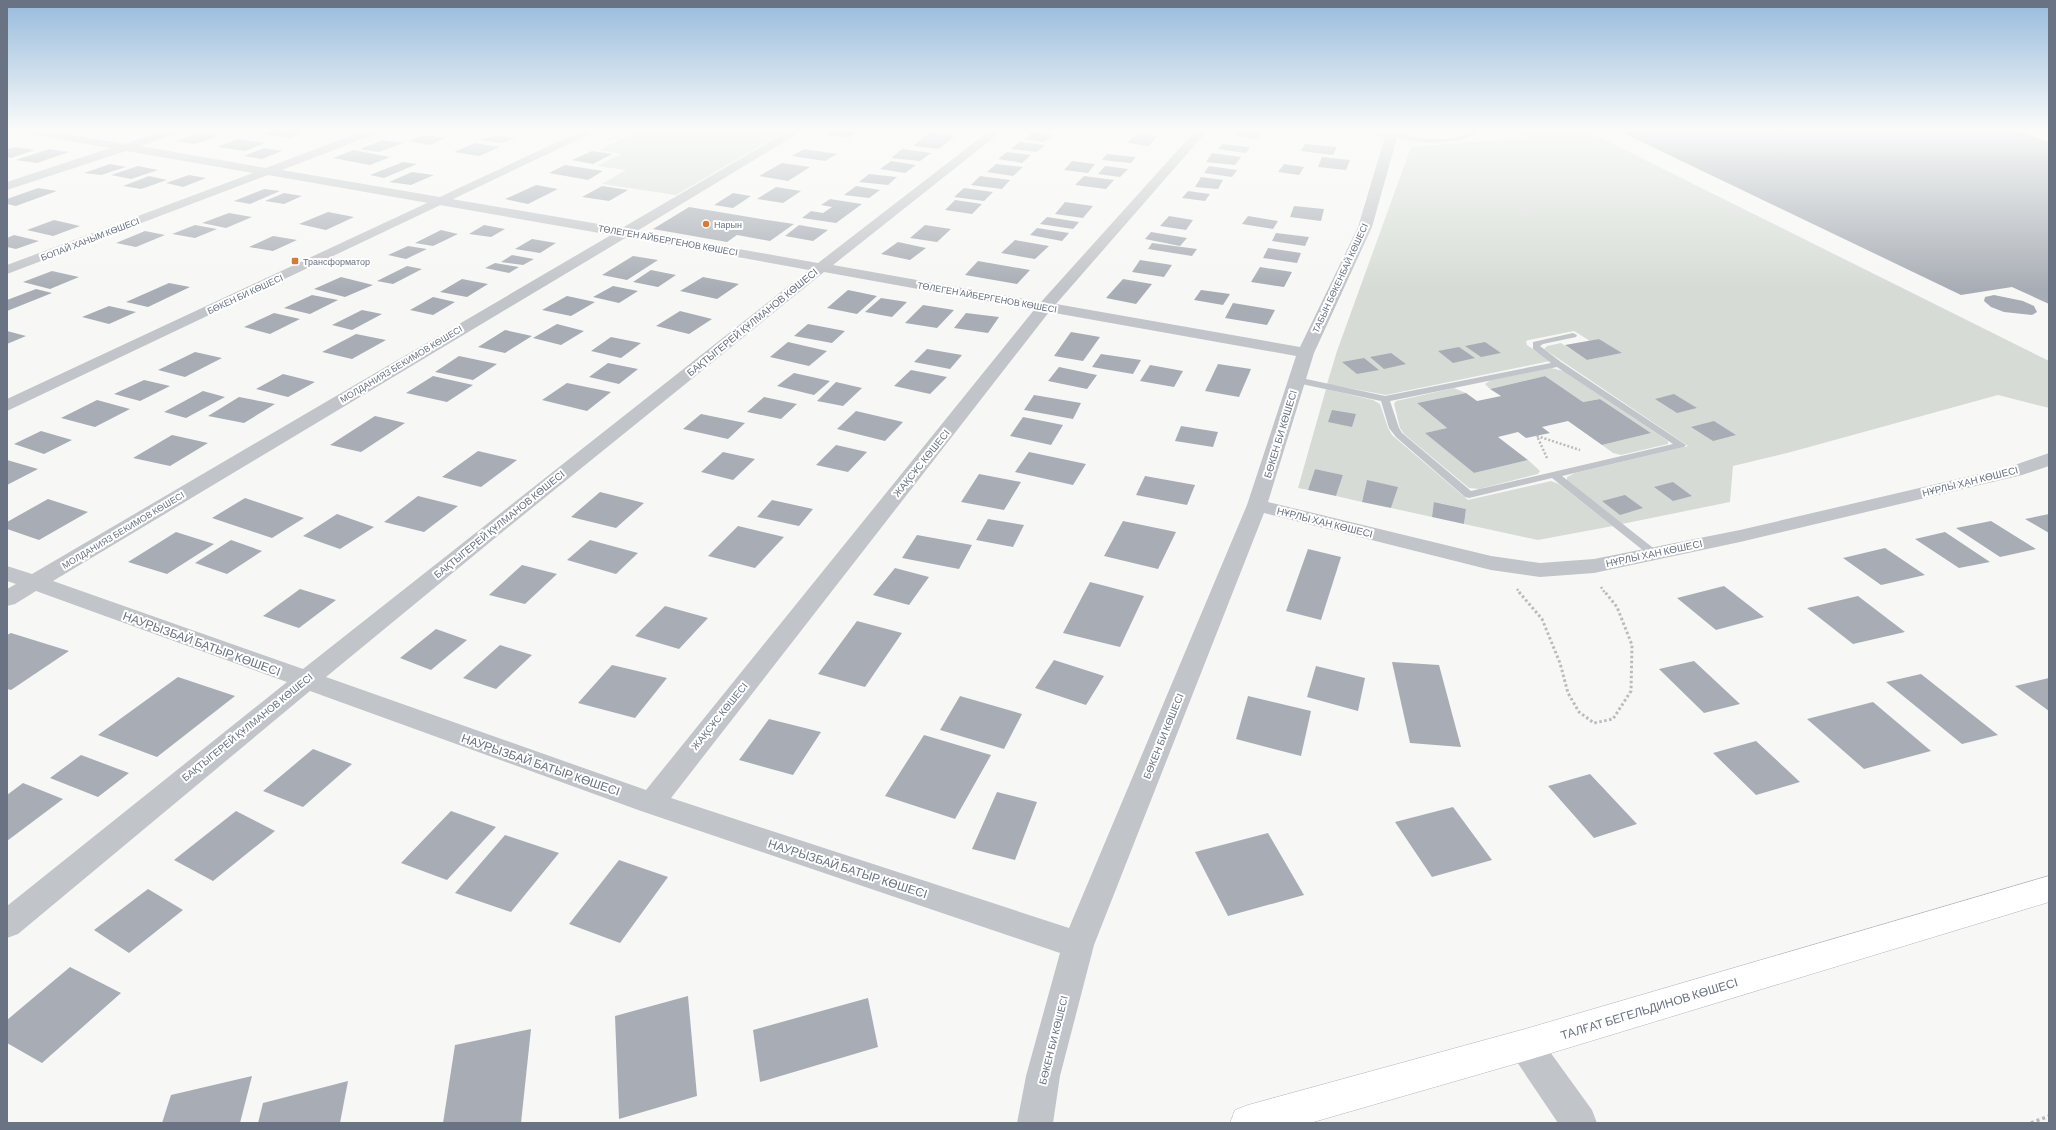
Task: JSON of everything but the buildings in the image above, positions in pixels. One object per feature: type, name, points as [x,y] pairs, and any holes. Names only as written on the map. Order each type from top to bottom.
[{"type":"main road","name":"ТАЛҒАТ БЕГЕЛЬДИНОВ КӨШЕСІ","points":[[1248,1123],[1525,1045],[2049,889]]},
{"type":"street","name":"БОПАЙ ХАНЫМ КӨШЕСІ","points":[[7,270],[236,184]]},
{"type":"street","name":"ТӨЛЕГЕН АЙБЕРГЕНОВ КӨШЕСІ","points":[[335,184],[623,232],[1306,353]]},
{"type":"street","name":"БӨКЕН БИ КӨШЕСІ","points":[[7,406],[480,184]]},
{"type":"street","name":"МОЛДАНИЯЗ БЕКИМОВ КӨШЕСІ","points":[[7,599],[706,184]]},
{"type":"street","name":"БАҚТЫГЕРЕЙ ҚҰЛМАНОВ КӨШЕСІ","points":[[7,924],[304,680],[821,267],[928,184]]},
{"type":"street","name":"ЖАҚСҰС КӨШЕСІ","points":[[651,803],[1045,307],[1154,184]]},
{"type":"street","name":"ТАБЫН БӨКЕНБАЙ КӨШЕСІ","points":[[1306,353],[1364,227],[1377,184]]},
{"type":"street","name":"БӨКЕН БИ КӨШЕСІ","points":[[1035,1123],[1043,1076],[1078,945],[1258,505],[1306,353]]},
{"type":"street","name":"НҰРЛЫ ХАН КӨШЕСІ","points":[[1258,505],[1491,563],[1540,570],[1594,566],[1740,536],[2015,471],[2049,459]]},
{"type":"street","name":"НАУРЫЗБАЙ БАТЫР КӨШЕСІ","points":[[7,573],[651,803],[1078,945]]},
{"type":"street","points":[[1525,1045],[1579,1123]]},
{"type":"lane","points":[[1385,399],[1394,428],[1399,435],[1469,495],[1682,445],[1558,364],[1536,347],[1536,344],[1547,340],[1573,335]]},
{"type":"lane","points":[[1297,380],[1385,399],[1558,364]]},
{"type":"lane","points":[[1554,475],[1653,553]]},
{"type":"path","points":[[1554,475],[1537,436],[1614,461]]},
{"type":"path","points":[[1491,563],[1516,586],[1542,619],[1560,662],[1568,693],[1579,712],[1594,723],[1613,719],[1631,691],[1632,645],[1617,607],[1599,585],[1586,576],[1564,568]]},
{"type":"path","points":[[2031,1123],[2049,1116]]},
{"type":"shaded area","points":[[602,184],[695,184],[676,195]]},
{"type":"shaded area","points":[[1398,184],[1693,184],[2049,361],[2049,408],[1998,395],[1791,452],[1733,466],[1730,502],[1622,524],[1567,481],[1567,477],[1575,473],[1688,446],[1544,349],[1547,346],[1561,343],[1587,360],[1621,353],[1599,339],[1590,341],[1574,331],[1529,340],[1526,341],[1527,345],[1550,361],[1386,395],[1327,384],[1337,351]]},
{"type":"shaded area","points":[[1551,368],[1564,371],[1668,441],[1668,444],[1621,455],[1613,453],[1602,445],[1651,433],[1600,399],[1583,402],[1545,376],[1490,389],[1485,384],[1491,380]]},
{"type":"shaded area","points":[[1454,388],[1466,393],[1417,403],[1447,428],[1426,433],[1474,473],[1528,460],[1540,471],[1538,474],[1479,489],[1469,488],[1404,434],[1400,428],[1394,404],[1396,401]]},
{"type":"shaded area","points":[[1326,389],[1373,400],[1380,404],[1388,428],[1392,435],[1468,500],[1551,481],[1559,484],[1613,526],[1538,540],[1464,524],[1466,509],[1435,502],[1432,517],[1391,508],[1397,487],[1367,481],[1362,502],[1336,496],[1343,475],[1315,469],[1308,490],[1298,488]]},
{"type":"place","name":"Нарын","points":[[706,224]]},
{"type":"place","name":"Трансформатор","points":[[295,261]]}]
